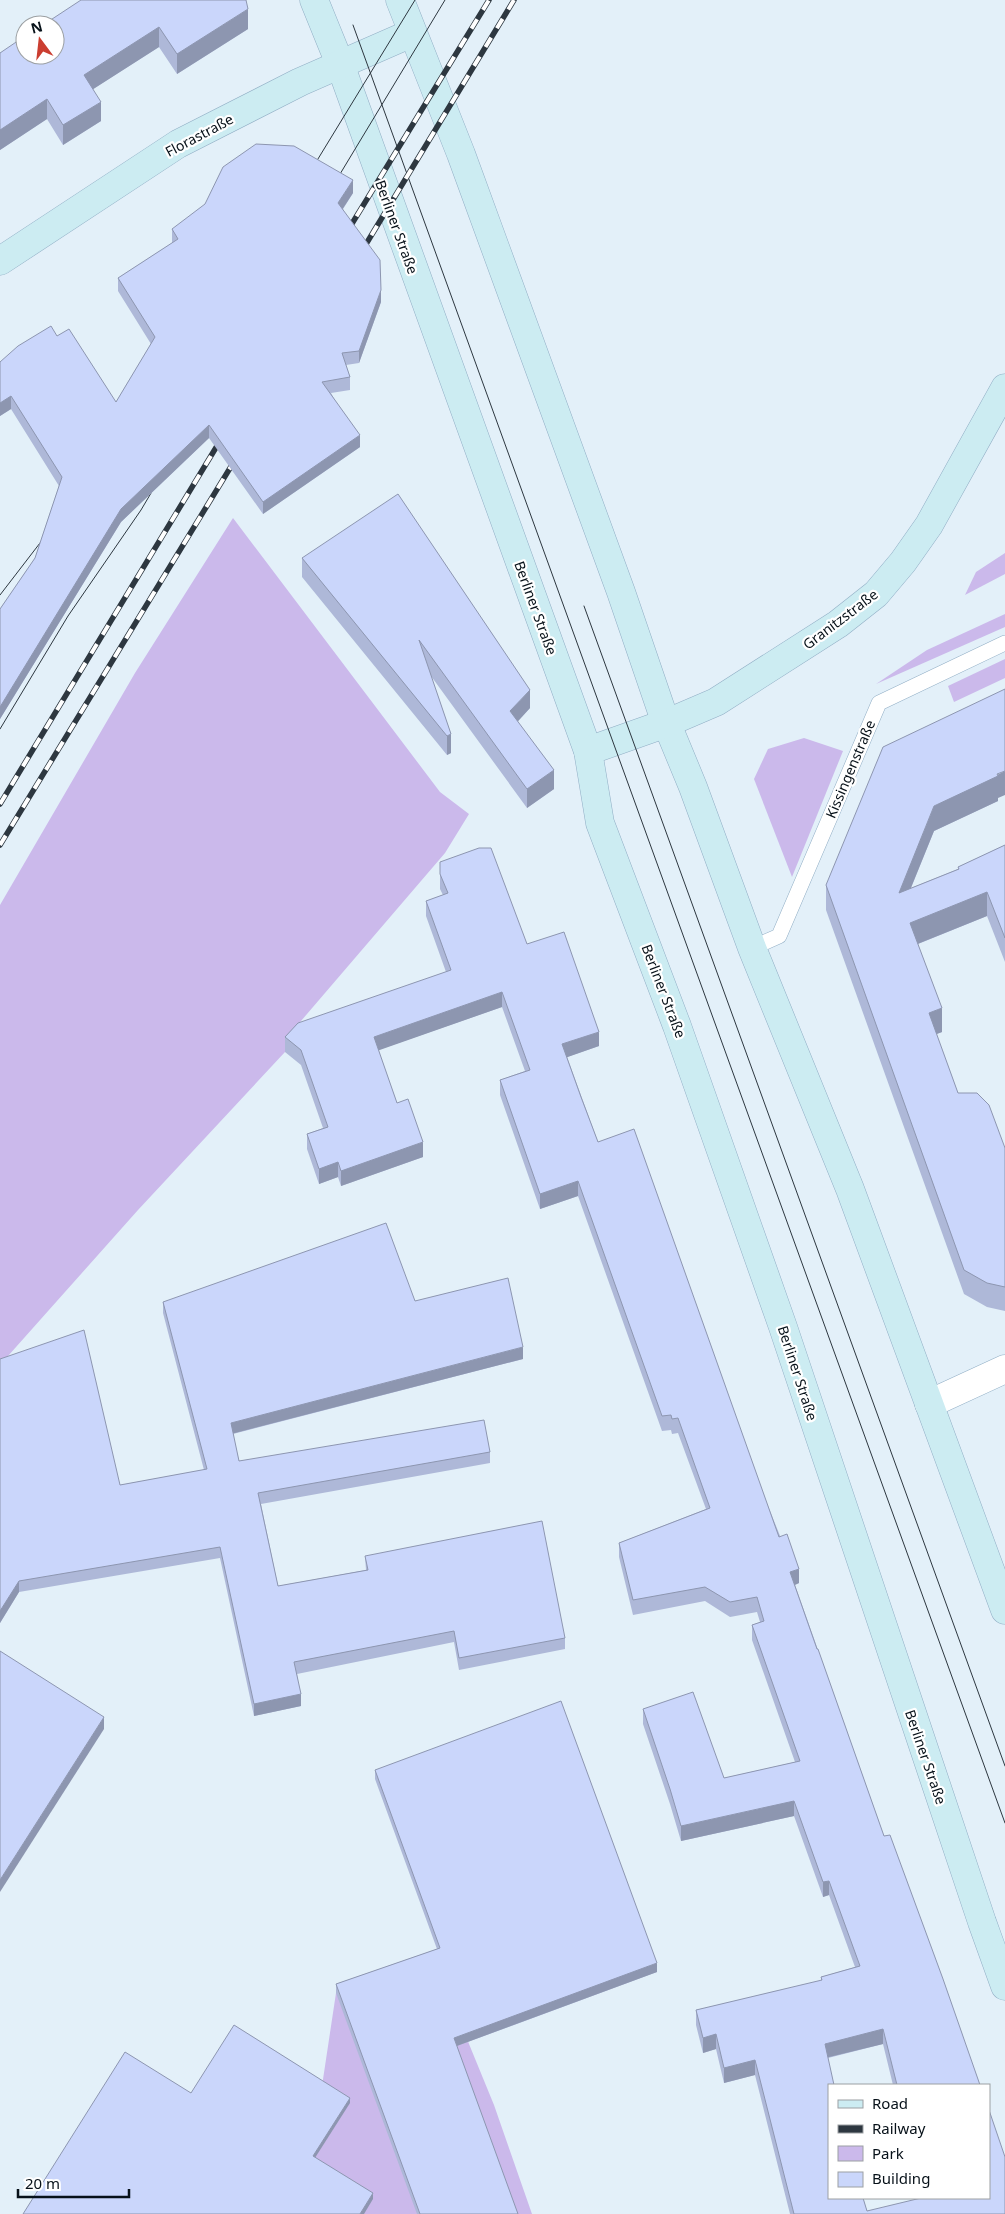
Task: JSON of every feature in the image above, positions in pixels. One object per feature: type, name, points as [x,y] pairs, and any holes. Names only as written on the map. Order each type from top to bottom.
[{"type":"main road","name":"Berliner Straße","points":[[314,0],[340,64],[588,752],[600,823],[678,1026],[779,1317],[1005,1986]]},
{"type":"main road","points":[[400,0],[461,154],[618,583],[667,723],[696,793],[752,948],[850,1189],[1005,1610]]},
{"type":"main road","name":"Florastraße","points":[[0,261],[178,144],[340,64],[412,33]]},
{"type":"main road","name":"Granitzstraße","points":[[588,752],[667,723],[716,702],[838,624],[876,594],[903,562],[996,424],[1005,388]]},
{"type":"street","points":[[929,1404],[1005,1369]]},
{"type":"lane","name":"Kissingenstraße","points":[[752,948],[779,936],[879,703],[1005,643]]},
{"type":"green space","points":[[233,518],[440,792],[469,814],[445,853],[295,1028],[285,1052],[138,1210],[0,1365],[0,905],[135,673]]},
{"type":"green space","points":[[1005,553],[1005,574],[965,595],[976,572]]},
{"type":"green space","points":[[1005,614],[1005,627],[876,684],[927,650]]},
{"type":"green space","points":[[1005,659],[1005,678],[954,702],[948,686]]},
{"type":"green space","points":[[804,738],[843,751],[792,877],[754,779],[768,749]]},
{"type":"green space","points":[[438,1957],[469,2044],[494,2105],[532,2214],[241,2214],[322,2086],[336,1993]]},
{"type":"building","points":[[81,0],[246,0],[248,9],[177,54],[159,27],[84,75],[101,102],[63,125],[47,99],[0,130],[0,53],[15,43],[15,65],[65,65],[65,15],[58,15]]},
{"type":"building","points":[[256,144],[294,146],[353,180],[338,203],[380,260],[381,290],[359,351],[342,353],[350,377],[322,382],[360,435],[263,502],[209,425],[121,509],[0,707],[0,609],[35,558],[62,477],[11,396],[0,403],[0,362],[18,346],[51,326],[57,336],[69,329],[116,402],[155,337],[118,278],[178,239],[172,229],[205,204],[223,167]]},
{"type":"building","points":[[398,494],[530,690],[510,711],[554,770],[527,789],[419,640],[451,734],[447,736],[302,558]]},
{"type":"building","points":[[1005,689],[1005,771],[934,806],[899,893],[959,869],[958,867],[1005,845],[1005,938],[987,892],[910,923],[942,1008],[929,1013],[958,1093],[977,1093],[989,1105],[1005,1148],[1005,1287],[987,1283],[964,1270],[826,885],[883,747]]},
{"type":"building","points":[[479,848],[491,848],[527,944],[564,932],[599,1032],[562,1044],[581,1097],[598,1142],[634,1129],[779,1537],[787,1534],[799,1569],[790,1572],[884,1836],[890,1835],[980,2084],[897,2084],[883,2029],[825,2044],[834,2084],[828,2084],[828,2199],[863,2199],[867,2211],[917,2199],[990,2199],[990,2113],[1005,2157],[1005,2214],[794,2214],[755,2060],[724,2068],[716,2034],[703,2038],[696,2010],[822,1980],[821,1977],[860,1966],[829,1881],[823,1882],[794,1801],[681,1826],[643,1709],[693,1692],[724,1778],[800,1761],[752,1625],[764,1621],[757,1597],[730,1602],[705,1587],[633,1600],[619,1543],[710,1508],[678,1418],[672,1419],[671,1415],[662,1416],[578,1181],[540,1194],[500,1080],[530,1070],[502,992],[374,1037],[397,1103],[408,1099],[423,1142],[341,1171],[338,1162],[319,1169],[307,1134],[328,1127],[301,1050],[285,1037],[298,1023],[451,970],[426,901],[448,893],[440,874],[440,862]]},
{"type":"building","points":[[386,1223],[415,1301],[508,1278],[523,1347],[231,1423],[239,1461],[484,1420],[490,1452],[258,1493],[278,1586],[368,1570],[365,1556],[542,1521],[565,1638],[459,1658],[454,1631],[294,1662],[301,1694],[254,1704],[220,1547],[19,1581],[0,1611],[0,1359],[84,1330],[120,1485],[207,1469],[163,1302]]},
{"type":"building","points":[[0,1651],[104,1717],[0,1880]]},
{"type":"building","points":[[561,1701],[657,1963],[454,2038],[518,2214],[420,2214],[336,1984],[440,1948],[375,1770]]},
{"type":"building","points":[[234,2025],[350,2098],[313,2156],[373,2193],[360,2214],[23,2214],[125,2052],[191,2093]]},
{"type":"tram line","points":[[310,172],[415,0]]},
{"type":"tram line","points":[[334,184],[445,0]]},
{"type":"tram line","points":[[353,25],[1005,1823]]},
{"type":"tram line","points":[[0,729],[68,616],[141,510],[157,483]]},
{"type":"tram line","points":[[0,595],[50,530]]},
{"type":"tram line","points":[[584,606],[1005,1766]]},
{"type":"railway","points":[[345,235],[489,0]]},
{"type":"railway","points":[[360,254],[514,0]]},
{"type":"railway","points":[[0,804],[223,436]]},
{"type":"railway","points":[[0,845],[238,455]]}]
